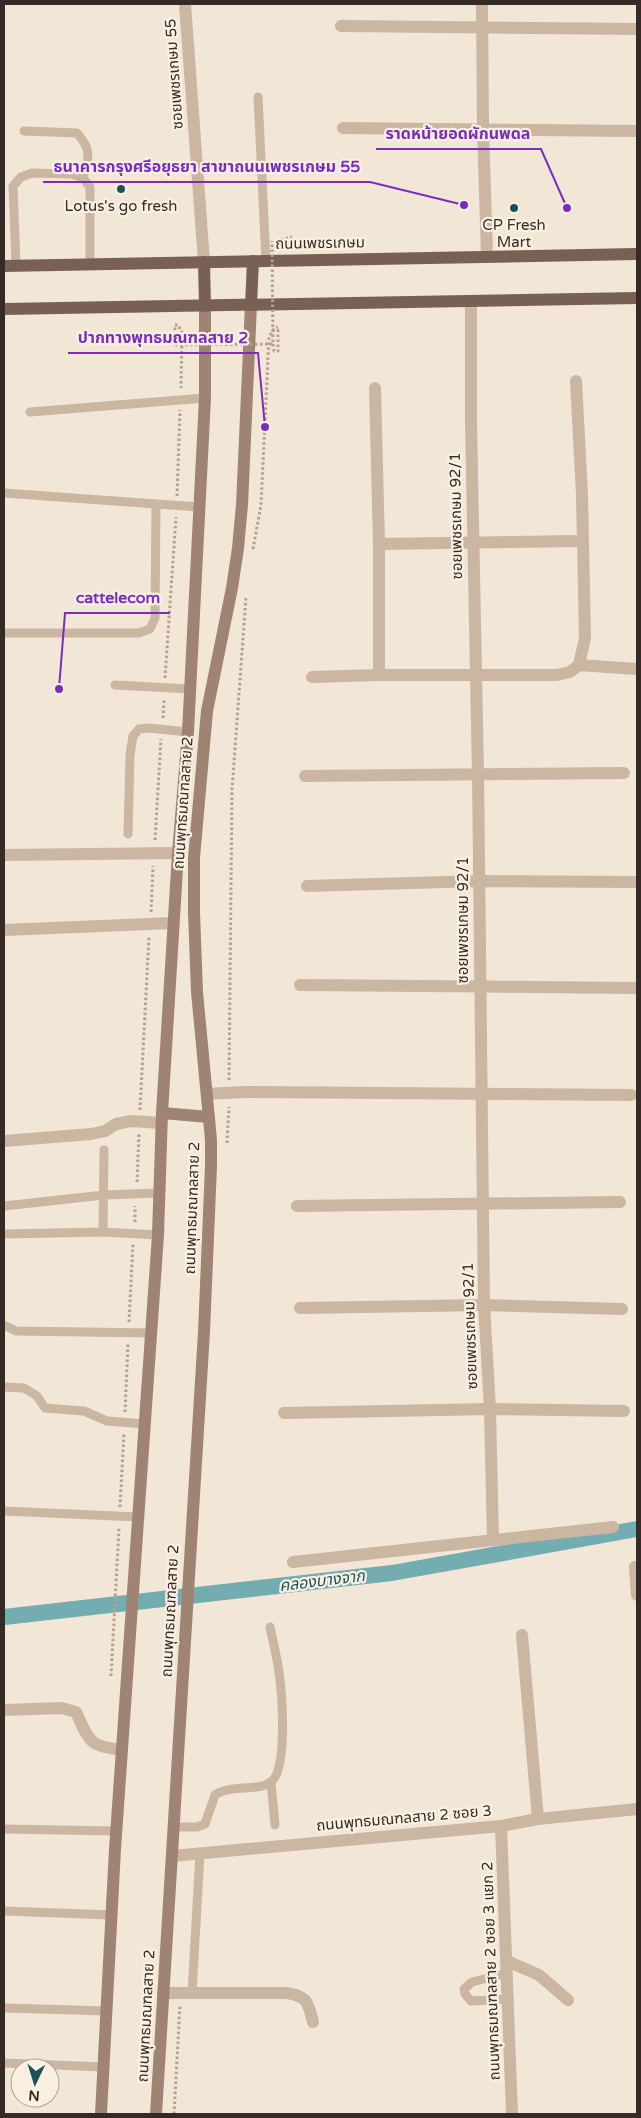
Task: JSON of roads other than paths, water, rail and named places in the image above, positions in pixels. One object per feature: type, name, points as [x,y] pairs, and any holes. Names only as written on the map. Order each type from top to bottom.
[{"type":"main road","name":"ถนนเพชรเกษม","points":[[10,266],[637,254]]},
{"type":"main road","points":[[251,305],[253,261]]},
{"type":"main road","points":[[204,262],[205,306]]},
{"type":"main road","points":[[4,309],[637,298]]},
{"type":"main road","name":"ถนนพุทธมณฑลสาย 2","points":[[156,2114],[211,1176],[209,1117],[194,951],[194,858],[207,711],[232,588],[238,548],[242,505],[251,305]]},
{"type":"main road","name":"ถนนพุทธมณฑลสาย 2","points":[[101,2114],[116,1831],[129,1671],[158,1235],[161,1118],[173,922],[188,732],[205,398],[205,306]]},
{"type":"main road","points":[[161,1118],[209,1117]]},
{"type":"street","name":"ซอยเพชรเกษม 55","points":[[184,4],[204,262]]},
{"type":"street","points":[[482,4],[482,130],[487,256]]},
{"type":"street","points":[[341,26],[637,29]]},
{"type":"street","points":[[343,128],[637,131]]},
{"type":"street","name":"ซอยเพชรเกษม 92/1","points":[[471,301],[473,542],[480,880],[484,1305],[490,1410],[493,1540]]},
{"type":"street","points":[[312,677],[557,675],[570,672],[579,665],[585,638],[582,495],[576,381]]},
{"type":"street","points":[[375,388],[379,544],[379,675]]},
{"type":"street","points":[[379,544],[582,541]]},
{"type":"street","points":[[579,665],[637,669]]},
{"type":"street","points":[[305,776],[624,773]]},
{"type":"street","points":[[4,856],[178,853]]},
{"type":"street","points":[[307,886],[480,880],[637,882]]},
{"type":"street","points":[[4,930],[173,922]]},
{"type":"street","points":[[300,985],[637,988]]},
{"type":"street","points":[[207,1094],[482,1092],[631,1095]]},
{"type":"street","points":[[4,1141],[92,1134],[105,1131],[116,1124],[161,1118]]},
{"type":"street","points":[[297,1206],[620,1202]]},
{"type":"street","points":[[300,1308],[484,1305],[622,1309]]},
{"type":"street","points":[[284,1413],[490,1410],[624,1411]]},
{"type":"street","points":[[293,1562],[614,1527]]},
{"type":"street","points":[[636,1567],[637,1595]]},
{"type":"street","points":[[522,1634],[538,1819]]},
{"type":"street","points":[[4,1710],[61,1708],[76,1712],[84,1732],[100,1748],[122,1750]]},
{"type":"street","name":"ถนนพุทธมณฑลสาย 2 ซอย 3","points":[[172,1856],[501,1826],[538,1819],[637,1809]]},
{"type":"street","name":"ถนนพุทธมณฑลสาย 2 ซอย 3 แยก 2","points":[[501,1826],[512,2114]]},
{"type":"street","points":[[507,1967],[539,1975],[568,2000]]},
{"type":"street","points":[[163,1993],[298,1994],[308,2004],[313,2022]]},
{"type":"lane","points":[[258,97],[266,261]]},
{"type":"lane","points":[[24,131],[77,133],[87,145],[88,158],[83,178]]},
{"type":"lane","points":[[10,266],[13,186],[21,177],[32,173],[72,174],[83,178],[90,187],[90,264]]},
{"type":"lane","points":[[30,412],[205,398]]},
{"type":"lane","points":[[4,493],[200,507]]},
{"type":"lane","points":[[4,633],[139,633],[150,629],[155,618],[156,504]]},
{"type":"lane","points":[[115,685],[190,689]]},
{"type":"lane","points":[[128,834],[130,755],[133,736],[139,729],[149,728],[188,732]]},
{"type":"lane","points":[[103,1232],[104,1150]]},
{"type":"lane","points":[[4,1206],[104,1195],[159,1193]]},
{"type":"lane","points":[[4,1234],[103,1232],[158,1235]]},
{"type":"lane","points":[[4,1325],[16,1331],[151,1333]]},
{"type":"lane","points":[[4,1387],[24,1388],[37,1396],[45,1408],[84,1411],[107,1421],[145,1424]]},
{"type":"lane","points":[[4,1511],[138,1522]]},
{"type":"lane","points":[[174,1827],[198,1827],[205,1824],[215,1795],[220,1792],[263,1785],[271,1782],[277,1774],[280,1758],[282,1696],[270,1627]]},
{"type":"lane","points":[[271,1782],[275,1825]]},
{"type":"lane","points":[[4,1829],[116,1831]]},
{"type":"lane","points":[[192,1993],[200,1853]]},
{"type":"lane","points":[[4,1911],[112,1915]]},
{"type":"lane","points":[[507,1967],[472,1982],[464,1989],[464,1994],[471,2001],[509,1999]]},
{"type":"lane","points":[[6,2008],[107,2011]]},
{"type":"lane","points":[[4,2063],[104,2068]]},
{"type":"waterway","name":"คลองบางจาก","points":[[4,1617],[392,1573],[637,1529]]},
{"type":"place","name":"Lotus's go fresh","points":[[121,189]]},
{"type":"place","name":"ธนาคารกรุงศรีอยุธยา สาขาถนนเพชรเกษม 55","points":[[464,205]]},
{"type":"place","name":"CP Fresh Mart","points":[[514,208]]},
{"type":"place","name":"ราดหน้ายอดผักนพดล","points":[[567,208]]},
{"type":"place","name":"ปากทางพุทธมณฑลสาย 2","points":[[265,427]]},
{"type":"place","name":"cattelecom","points":[[59,689]]}]
